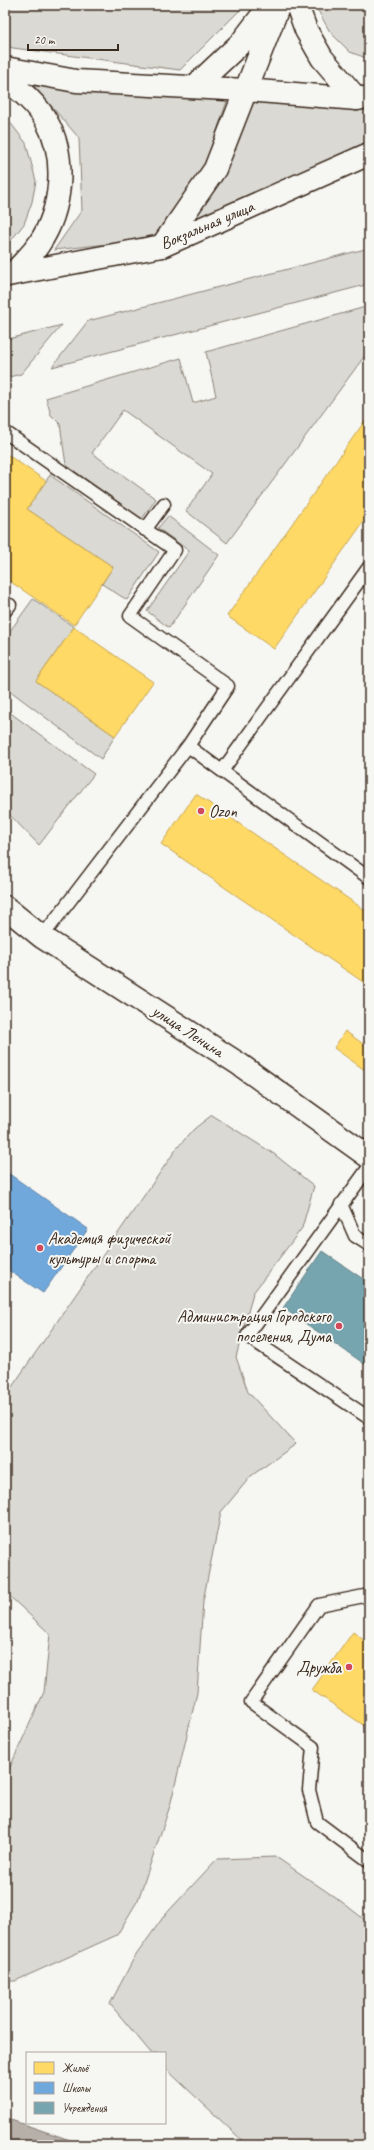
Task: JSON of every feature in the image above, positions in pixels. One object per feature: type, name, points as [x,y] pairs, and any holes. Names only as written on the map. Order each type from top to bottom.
[{"type":"main road","points":[[194,86],[241,43],[270,5]]},
{"type":"main road","points":[[162,246],[215,169],[279,5]]},
{"type":"main road","points":[[297,5],[306,30],[322,58],[363,98]]},
{"type":"main road","points":[[5,68],[76,81],[194,86],[363,98]]},
{"type":"main road","points":[[5,79],[26,94],[48,122],[58,153],[60,185],[53,216],[39,244],[9,275]]},
{"type":"main road","name":"Вокзальная улица","points":[[9,275],[162,246],[369,154]]},
{"type":"main road","name":"улица Ленина","points":[[5,907],[42,937],[239,1064],[369,1157]]},
{"type":"lane","points":[[5,432],[175,550],[130,616],[228,686],[188,746],[42,937]]},
{"type":"lane","points":[[145,530],[164,504]]},
{"type":"lane","points":[[222,771],[369,567]]},
{"type":"lane","points":[[188,746],[369,878]]},
{"type":"lane","points":[[369,1167],[247,1336],[369,1418]]},
{"type":"lane","points":[[341,1204],[355,1236],[369,1246]]},
{"type":"lane","points":[[369,1594],[319,1605],[251,1702],[313,1747],[308,1790],[317,1822],[369,1861]]},
{"type":"shaded area","points":[[5,5],[245,5],[180,70],[13,48],[5,45]]},
{"type":"shaded area","points":[[315,5],[369,5],[369,59],[350,52],[330,32]]},
{"type":"shaded area","points":[[34,86],[228,98],[206,163],[152,239],[54,250],[82,210],[79,138]]},
{"type":"shaded area","points":[[253,95],[336,109],[369,106],[369,145],[187,226]]},
{"type":"shaded area","points":[[5,116],[26,143],[36,181],[32,202],[24,224],[5,248]]},
{"type":"shaded area","points":[[369,248],[369,284],[52,367],[88,321]]},
{"type":"shaded area","points":[[369,306],[369,350],[227,543],[186,511],[212,474],[123,410],[92,453],[156,499],[142,519],[66,465],[60,424],[51,415],[46,398],[181,358],[193,403],[216,396],[206,352]]},
{"type":"shaded area","points":[[62,325],[21,374],[5,378],[5,340]]},
{"type":"shaded area","points":[[50,475],[159,552],[127,600],[102,584],[113,567],[27,509]]},
{"type":"shaded area","points":[[168,516],[219,555],[169,628],[147,611],[189,551],[158,528]]},
{"type":"shaded area","points":[[33,599],[74,627],[36,681],[115,736],[101,759],[5,687],[5,638]]},
{"type":"shaded area","points":[[5,709],[94,774],[39,845],[5,810]]},
{"type":"shaded area","points":[[212,1115],[274,1154],[314,1186],[302,1228],[253,1293],[236,1357],[248,1392],[296,1444],[251,1476],[221,1512],[203,1601],[197,1693],[170,1806],[138,1900],[117,1935],[15,1981],[5,1981],[5,1778],[44,1692],[50,1634],[5,1592],[5,1397],[177,1148],[194,1129]]},
{"type":"shaded area","points":[[276,1857],[342,1902],[369,1923],[369,2145],[247,2145],[166,2069],[166,2052],[150,2052],[110,2004],[134,1958],[164,1916],[217,1859]]},
{"type":"shaded area","points":[[5,2118],[85,2145],[5,2145]]},
{"type":"building: Жильё","points":[[369,415],[369,514],[274,649],[227,616]]},
{"type":"building: Жильё","points":[[5,453],[46,481],[27,509],[113,567],[74,625],[5,578]]},
{"type":"building: Жильё","points":[[74,627],[153,682],[115,736],[36,681]]},
{"type":"building: Жильё","points":[[196,794],[369,913],[369,986],[161,844]]},
{"type":"building: Жильё","points":[[345,1031],[369,1048],[369,1073],[334,1048]]},
{"type":"building: Жильё","name":"Дружба","points":[[353,1632],[369,1644],[369,1729],[312,1690]]},
{"type":"building: Школы","name":"Академия физической культуры и спорта","points":[[5,1171],[88,1229],[43,1293],[5,1268]]},
{"type":"building: Учреждения","name":"Администрация Городского поселения, Дума","points":[[322,1251],[369,1283],[369,1367],[283,1308]]},
{"type":"place","name":"Ozon","points":[[201,811]]},
{"type":"place","name":"Академия физической культуры и спорта","points":[[40,1248]]},
{"type":"place","name":"Администрация Городского поселения, Дума","points":[[339,1326]]},
{"type":"place","name":"Дружба","points":[[349,1667]]}]
